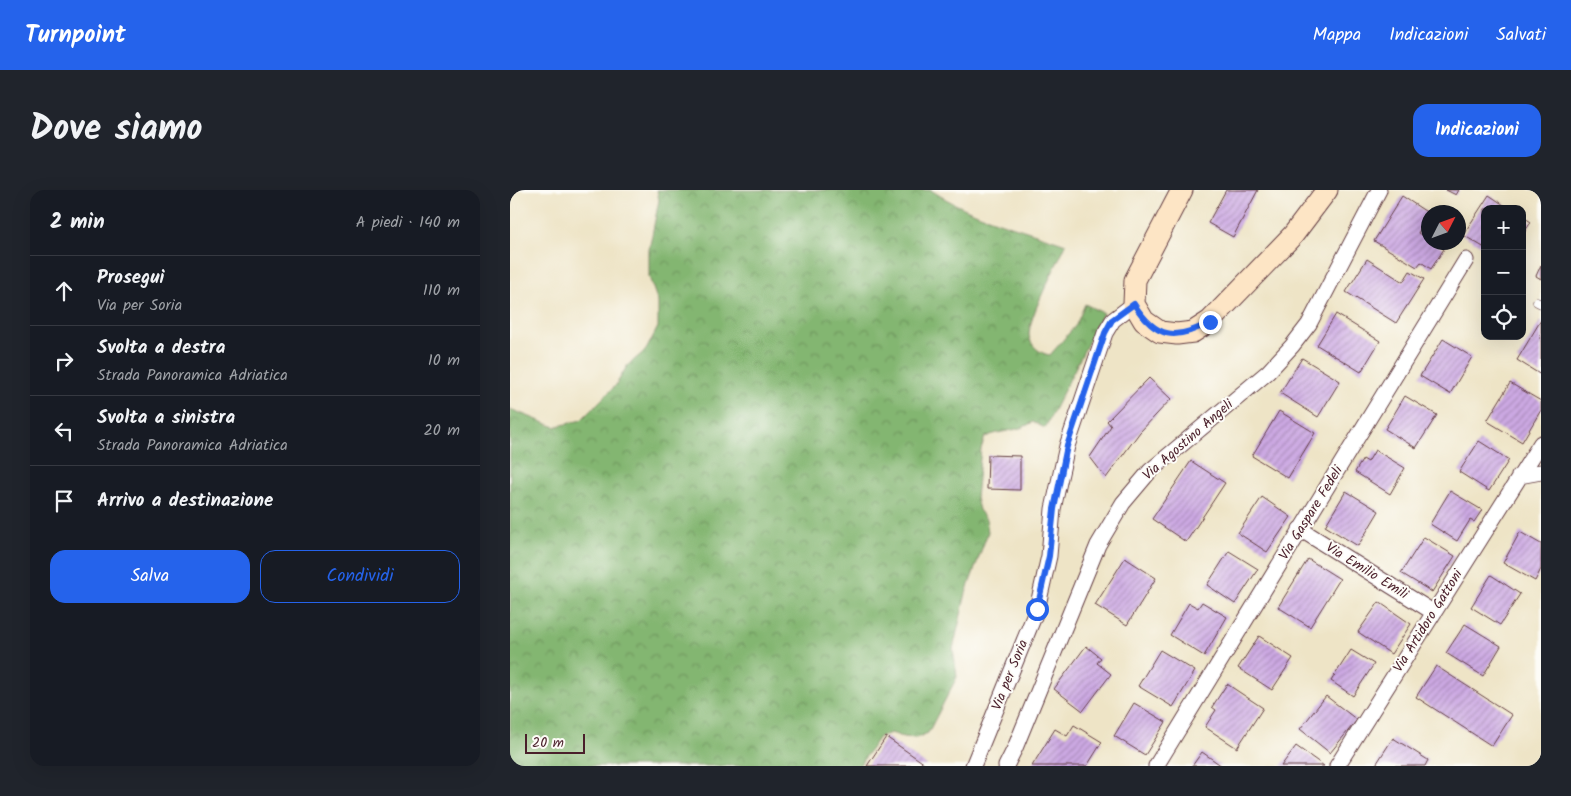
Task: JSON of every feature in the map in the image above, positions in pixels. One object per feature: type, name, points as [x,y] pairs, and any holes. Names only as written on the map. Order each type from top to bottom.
[{"type":"street","points":[[1182,190],[1135,280],[1134,304],[1144,321],[1160,332],[1177,334],[1193,332],[1210,322],[1293,235],[1327,190]]},
{"type":"street","name":"Via Agostino Angeli","points":[[1006,766],[1098,545],[1123,502],[1150,471],[1268,372],[1292,346],[1309,324],[1379,190]]},
{"type":"street","name":"Via Gaspare Fedeli","points":[[1156,766],[1466,260]]},
{"type":"street","name":"Via per Soria","points":[[972,766],[1037,609],[1049,556],[1054,509],[1067,446],[1105,333],[1112,320],[1134,304]]},
{"type":"street","name":"Via Artidoro Gattoni","points":[[1337,766],[1541,444]]},
{"type":"street","points":[[1519,476],[1541,472]]},
{"type":"street","name":"Via Emilio Emili","points":[[1300,529],[1434,612]]},
{"type":"green space","points":[[657,190],[931,190],[979,215],[1066,244],[1038,303],[1030,326],[1029,335],[1031,343],[1040,351],[1050,355],[1076,325],[1085,304],[1103,313],[1045,428],[1033,422],[1021,428],[985,437],[981,449],[976,498],[979,510],[986,519],[988,532],[966,593],[953,649],[957,677],[928,733],[916,738],[903,737],[891,733],[879,737],[859,766],[510,766],[510,409],[555,427],[581,420],[616,385],[627,366],[646,350],[658,327],[658,302],[649,277],[649,250],[659,200]]},
{"type":"building","points":[[1226,190],[1258,190],[1233,237],[1208,223]]},
{"type":"building","points":[[1446,190],[1459,190],[1456,195]]},
{"type":"building","points":[[1489,195],[1504,205],[1482,205]]},
{"type":"building","points":[[1402,196],[1421,208],[1421,227],[1418,233],[1421,235],[1421,250],[1443,250],[1431,269],[1421,262],[1417,267],[1374,241]]},
{"type":"building","points":[[1481,207],[1481,246],[1466,237],[1466,230]]},
{"type":"building","points":[[1526,219],[1531,222],[1526,230]]},
{"type":"building","points":[[1367,259],[1403,282],[1410,271],[1424,279],[1396,323],[1346,292]]},
{"type":"building","points":[[1541,265],[1541,279],[1536,276]]},
{"type":"building","points":[[1336,314],[1380,341],[1361,372],[1317,345]]},
{"type":"building","points":[[1541,320],[1541,375],[1517,360]]},
{"type":"building","points":[[1443,339],[1472,357],[1450,394],[1420,376]]},
{"type":"building","points":[[1302,358],[1340,381],[1318,417],[1280,393]]},
{"type":"building","points":[[1149,378],[1171,399],[1140,432],[1106,478],[1090,457],[1111,426],[1107,421]]},
{"type":"building","points":[[1510,383],[1541,401],[1541,410],[1522,442],[1487,421]]},
{"type":"building","points":[[1405,396],[1437,415],[1416,448],[1385,429]]},
{"type":"building","points":[[1279,411],[1315,433],[1288,478],[1252,456]]},
{"type":"building","points":[[1479,441],[1509,460],[1489,491],[1459,472]]},
{"type":"building","points":[[1375,450],[1405,468],[1390,494],[1355,472],[1363,459],[1368,462]]},
{"type":"building","points":[[988,455],[1020,456],[1020,490],[987,489]]},
{"type":"building","points":[[1191,461],[1225,483],[1186,542],[1152,519]]},
{"type":"building","points":[[1346,491],[1379,511],[1358,546],[1325,526]]},
{"type":"building","points":[[1450,491],[1482,510],[1474,522],[1470,520],[1457,541],[1430,524]]},
{"type":"building","points":[[1262,497],[1291,517],[1267,552],[1238,533]]},
{"type":"building","points":[[1520,532],[1541,544],[1541,569],[1535,581],[1503,563]]},
{"type":"building","points":[[1424,537],[1455,556],[1432,592],[1401,573]]},
{"type":"building","points":[[1229,551],[1258,569],[1235,604],[1207,585]]},
{"type":"building","points":[[1125,558],[1156,578],[1127,625],[1095,605]]},
{"type":"building","points":[[1308,559],[1340,579],[1310,627],[1278,607]]},
{"type":"building","points":[[1491,575],[1520,594],[1500,625],[1471,607]]},
{"type":"building","points":[[1202,602],[1227,617],[1204,656],[1170,635],[1189,603],[1198,608]]},
{"type":"building","points":[[1379,602],[1411,624],[1391,654],[1358,632]]},
{"type":"building","points":[[1465,624],[1501,646],[1483,676],[1446,653]]},
{"type":"building","points":[[1259,636],[1293,658],[1272,690],[1238,668]]},
{"type":"building","points":[[1086,646],[1101,658],[1097,663],[1111,674],[1083,711],[1054,689]]},
{"type":"building","points":[[1160,650],[1195,671],[1173,707],[1138,686]]},
{"type":"building","points":[[1351,650],[1374,664],[1353,696],[1331,681]]},
{"type":"building","points":[[1436,666],[1512,715],[1492,746],[1416,697]]},
{"type":"building","points":[[1227,684],[1263,708],[1237,748],[1205,727],[1216,710],[1212,707]]},
{"type":"building","points":[[1326,696],[1357,720],[1330,753],[1300,729]]},
{"type":"building","points":[[1134,703],[1166,722],[1145,755],[1114,736]]},
{"type":"building","points":[[1074,725],[1102,742],[1087,766],[1032,766],[1055,729],[1067,736]]},
{"type":"building","points":[[886,737],[928,766],[867,766]]},
{"type":"building","points":[[1393,738],[1428,760],[1425,766],[1375,766]]},
{"type":"building","points":[[1296,746],[1324,766],[1281,766]]},
{"type":"building","points":[[1202,752],[1222,766],[1192,766]]},
{"type":"route","points":[[1037,609],[1049,556],[1054,509],[1067,446],[1105,333],[1112,320],[1134,304],[1144,321],[1160,332],[1177,334],[1193,332],[1210,322]]}]
